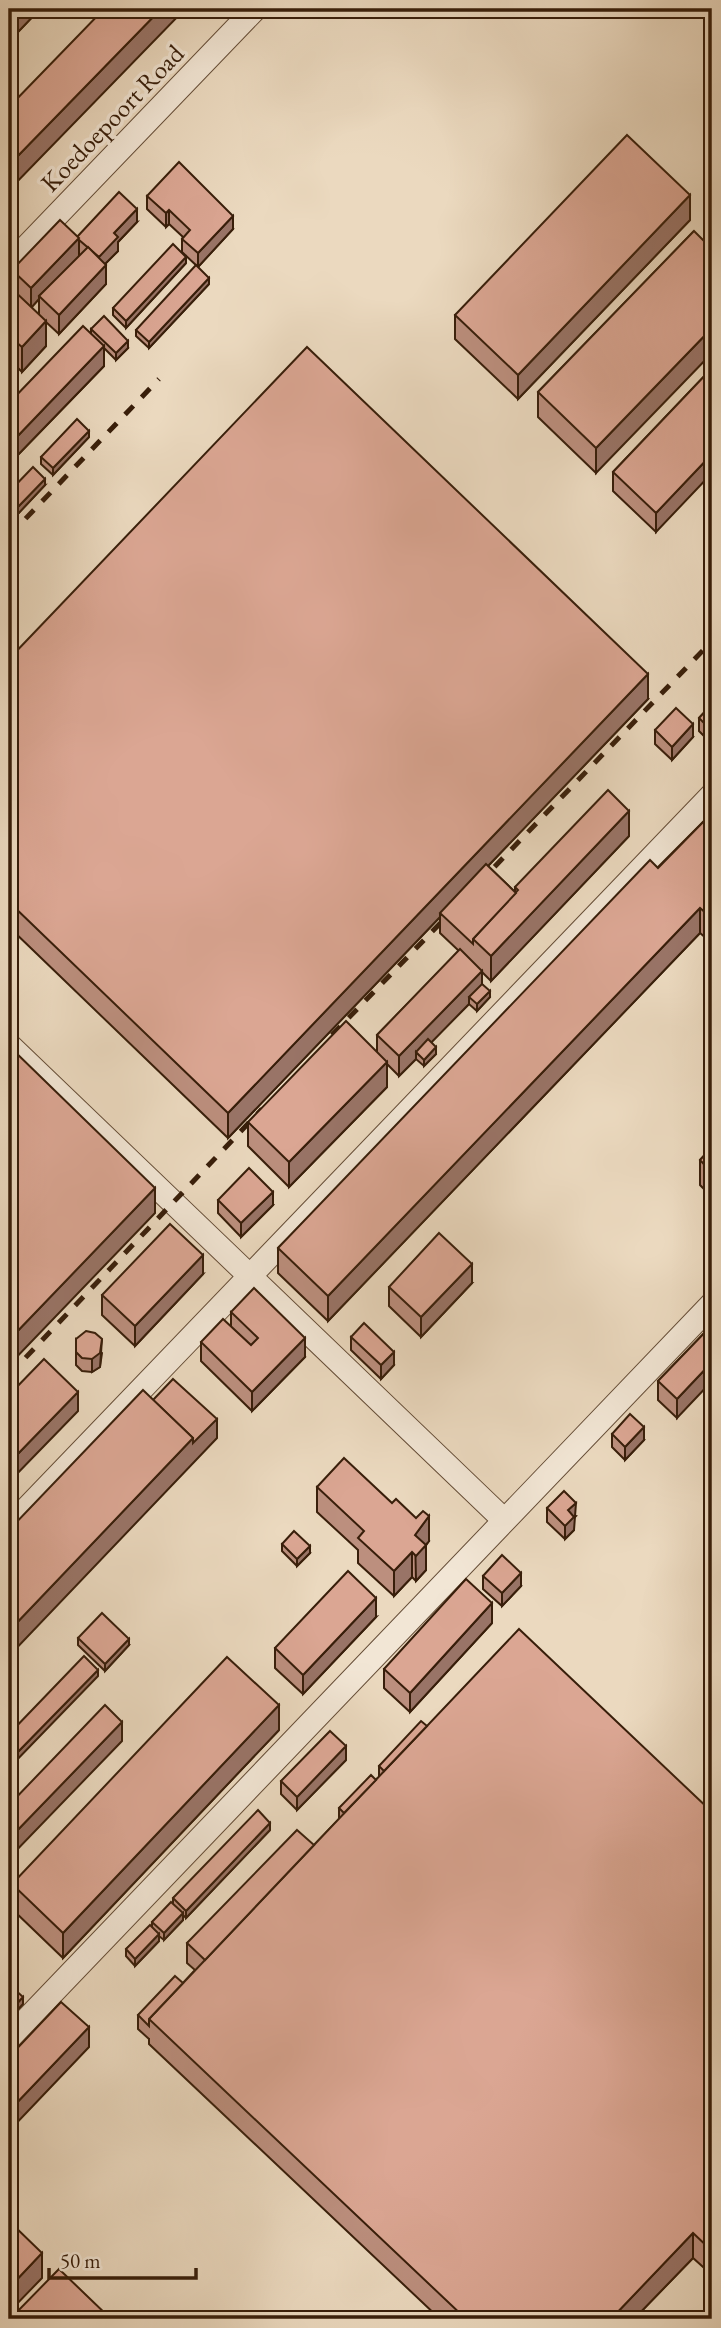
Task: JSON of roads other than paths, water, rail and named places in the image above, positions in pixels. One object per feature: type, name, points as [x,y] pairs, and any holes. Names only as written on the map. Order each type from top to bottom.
[{"type":"street","name":"Koedoepoort Road","points":[[9,265],[255,9]]},
{"type":"street","points":[[9,1527],[712,795]]},
{"type":"street","points":[[9,1045],[504,1520]]},
{"type":"street","points":[[9,2038],[712,1304]]},
{"type":"railway","points":[[9,536],[159,379]]},
{"type":"railway","points":[[478,884],[712,641]]},
{"type":"railway","points":[[332,1035],[454,909]]},
{"type":"railway","points":[[9,1375],[262,1109]]}]
